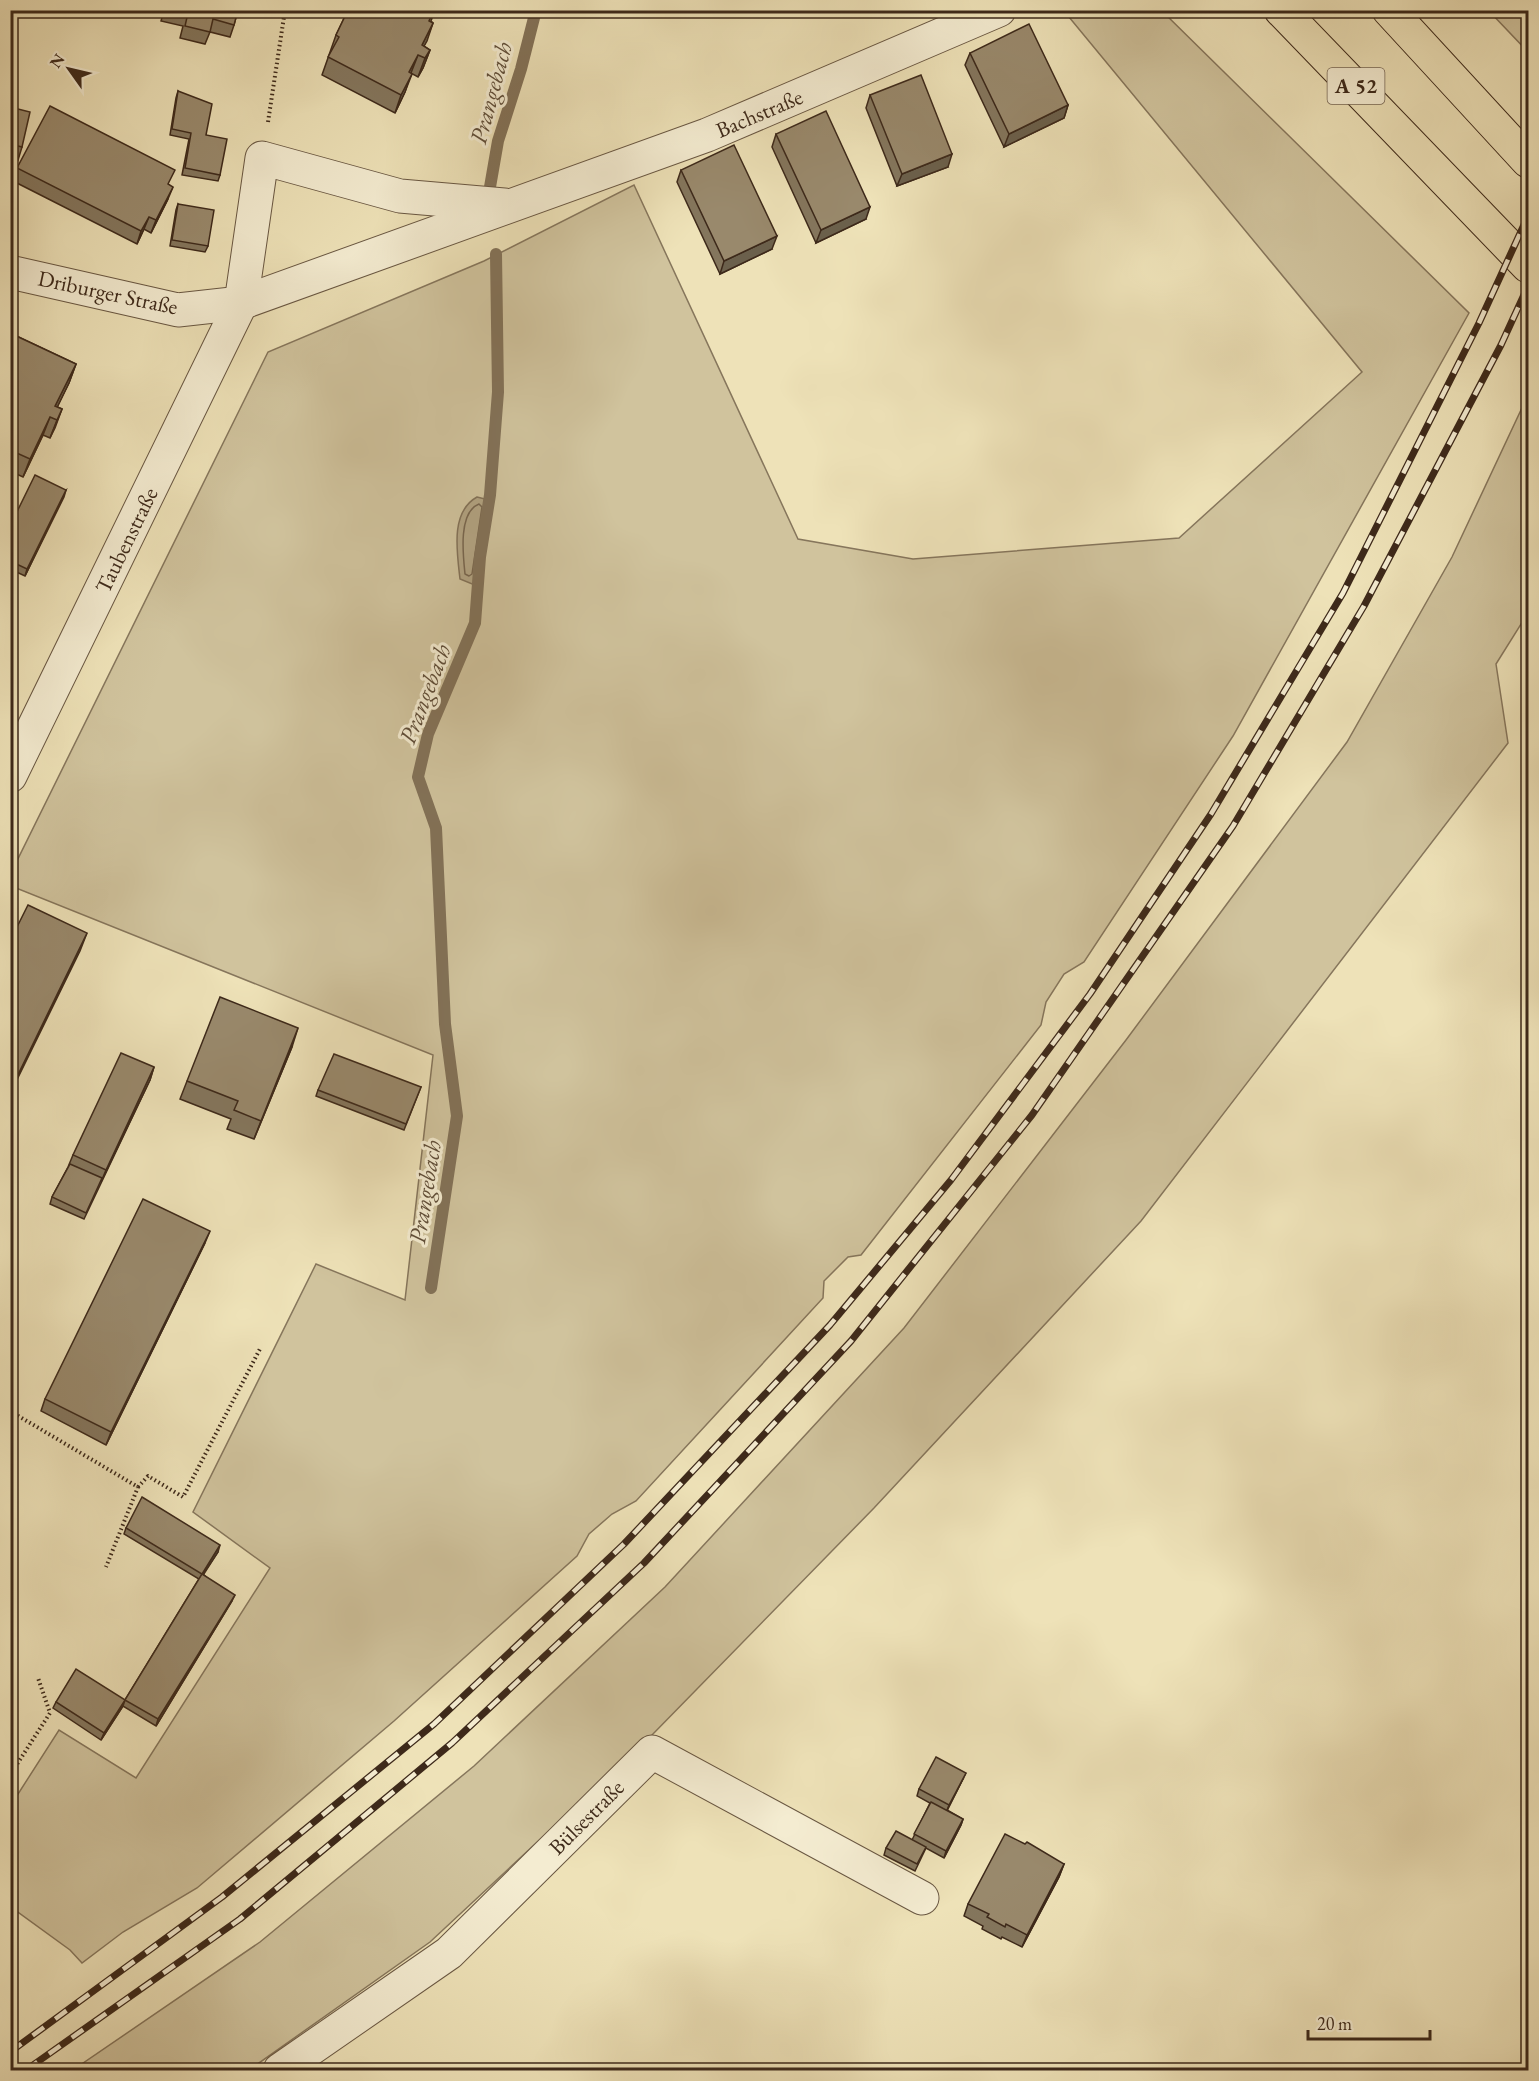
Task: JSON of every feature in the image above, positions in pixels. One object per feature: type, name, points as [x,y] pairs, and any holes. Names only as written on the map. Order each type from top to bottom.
[{"type":"highway","name":"A 52","points":[[1281,10],[1528,266]]},
{"type":"highway","points":[[1389,10],[1528,161]]},
{"type":"highway","points":[[1430,162],[1528,290]]},
{"type":"street","name":"Bachstraße","points":[[241,303],[707,135],[999,10]]},
{"type":"street","name":"Bachstraße","points":[[262,158],[400,196],[514,206]]},
{"type":"street","name":"Taubenstraße","points":[[10,776],[241,303],[262,158]]},
{"type":"street","name":"Driburger Straße","points":[[10,272],[178,310],[241,303]]},
{"type":"street","name":"Bülsestraße","points":[[280,2070],[449,1953],[652,1752],[922,1898]]},
{"type":"path","points":[[262,158],[285,10]]},
{"type":"path","points":[[106,1567],[138,1487],[148,1476],[183,1497],[261,1347]]},
{"type":"path","points":[[10,1411],[138,1487]]},
{"type":"path","points":[[10,1775],[50,1713],[38,1678]]},
{"type":"shaded area","points":[[1064,11],[1162,11],[1469,313],[1233,736],[1084,962],[1064,974],[1046,1002],[1041,1025],[861,1255],[848,1257],[824,1281],[823,1298],[636,1501],[612,1514],[589,1534],[577,1556],[394,1721],[197,1888],[123,1932],[82,1963],[70,1950],[11,1907],[11,1805],[59,1730],[136,1778],[270,1568],[193,1512],[316,1264],[405,1300],[433,1055],[11,886],[10,875],[268,352],[484,261],[634,185],[798,539],[913,559],[1179,538],[1362,372]]},
{"type":"shaded area","points":[[1489,11],[1528,11],[1528,52]]},
{"type":"shaded area","points":[[1528,395],[1528,613],[1496,664],[1508,743],[1141,1221],[874,1508],[652,1735],[430,1942],[249,2070],[73,2070],[260,1942],[474,1766],[665,1587],[904,1328],[1126,1040],[1347,742],[1452,557]]},
{"type":"water","points":[[477,497],[489,500],[477,586],[460,579],[457,534],[463,512],[468,504]]},
{"type":"building","points":[[176,10],[238,10],[234,25],[213,19],[210,32],[185,26],[188,13]]},
{"type":"building","points":[[348,10],[434,10],[429,21],[433,23],[422,45],[430,50],[425,58],[418,55],[409,72],[412,74],[401,95],[328,57],[339,37],[336,35]]},
{"type":"building","points":[[1029,24],[1068,105],[1009,134],[970,53]]},
{"type":"building","points":[[921,75],[952,154],[902,174],[870,95]]},
{"type":"building","points":[[178,91],[212,104],[206,135],[227,139],[220,175],[185,168],[191,133],[172,129]]},
{"type":"building","points":[[50,106],[175,170],[168,184],[173,187],[156,220],[149,217],[141,231],[17,168]]},
{"type":"building","points":[[10,107],[30,112],[22,147],[10,144]]},
{"type":"building","points":[[826,111],[870,207],[821,230],[776,134]]},
{"type":"building","points":[[734,145],[777,236],[724,261],[681,170]]},
{"type":"building","points":[[178,204],[214,210],[208,246],[172,240]]},
{"type":"building","points":[[10,333],[76,364],[55,406],[62,409],[57,420],[50,417],[30,459],[10,450]]},
{"type":"building","points":[[35,475],[66,490],[27,569],[10,561],[10,526]]},
{"type":"building","points":[[28,905],[87,933],[11,1089],[10,941]]},
{"type":"building","points":[[220,997],[298,1028],[261,1121],[234,1110],[238,1101],[187,1081]]},
{"type":"building","points":[[121,1053],[154,1067],[106,1170],[73,1155]]},
{"type":"building","points":[[334,1054],[421,1087],[406,1124],[318,1090]]},
{"type":"building","points":[[70,1164],[102,1178],[86,1213],[52,1197]]},
{"type":"building","points":[[143,1199],[210,1231],[111,1432],[45,1399]]},
{"type":"building","points":[[142,1497],[220,1545],[202,1574],[126,1528]]},
{"type":"building","points":[[202,1574],[235,1595],[158,1719],[125,1700]]},
{"type":"building","points":[[76,1669],[125,1700],[104,1733],[56,1702]]},
{"type":"building","points":[[936,1757],[966,1773],[949,1805],[919,1789]]},
{"type":"building","points":[[931,1802],[963,1819],[946,1851],[914,1834]]},
{"type":"building","points":[[896,1831],[926,1847],[917,1864],[886,1848]]},
{"type":"building","points":[[1005,1834],[1025,1844],[1027,1842],[1064,1864],[1027,1935],[1006,1924],[1005,1927],[987,1917],[989,1914],[968,1904]]},
{"type":"waterway","name":"Prangebach","points":[[490,187],[498,141],[521,69],[536,10]]},
{"type":"waterway","name":"Prangebach","points":[[431,1288],[457,1116],[445,1024],[436,828],[418,777],[428,734],[475,623],[480,557],[490,495],[498,392],[496,254]]},
{"type":"railway","points":[[10,2052],[222,1897],[434,1724],[624,1544],[830,1325],[951,1180],[1090,994],[1211,814],[1343,593],[1479,323],[1528,216]]},
{"type":"railway","points":[[26,2070],[240,1919],[452,1743],[644,1563],[851,1341],[1032,1115],[1233,826],[1364,606],[1501,345],[1528,286]]}]
